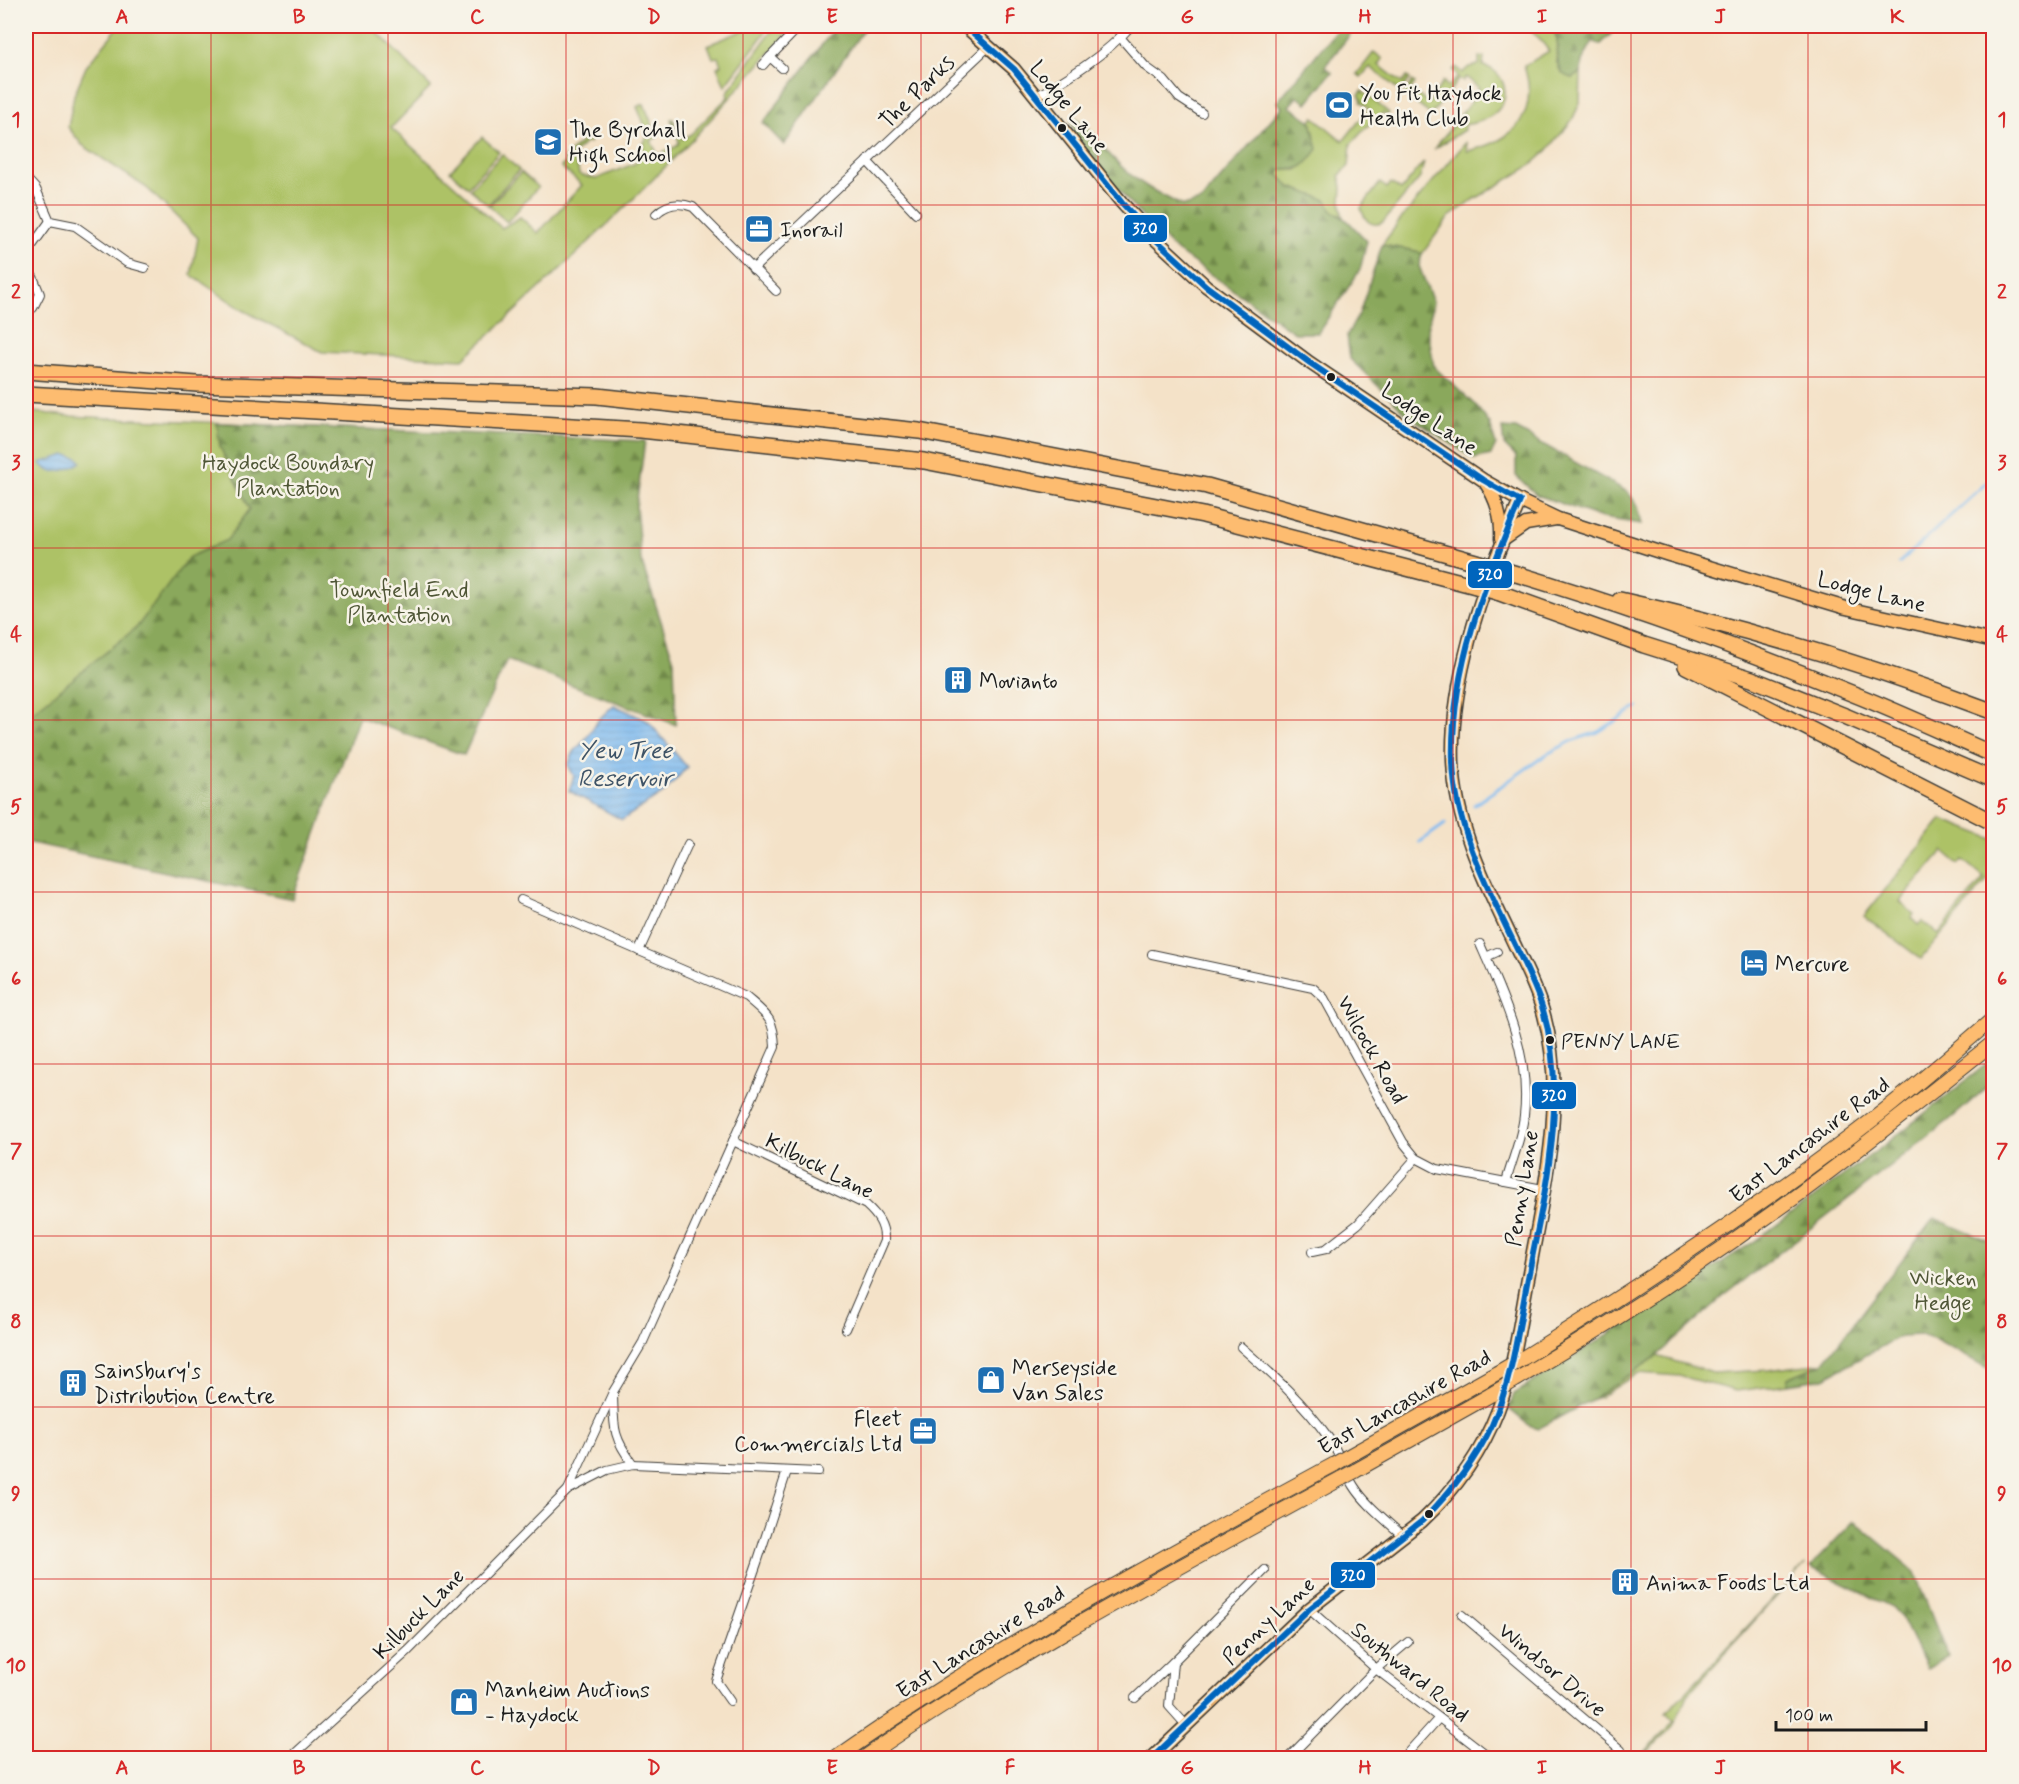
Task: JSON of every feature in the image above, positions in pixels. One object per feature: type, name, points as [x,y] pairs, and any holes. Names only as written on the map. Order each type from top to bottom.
[{"type":"highway","points":[[26,370],[197,384],[597,396],[919,432],[1207,486],[1553,585],[1765,660],[1853,694],[1994,755]]},
{"type":"highway","points":[[26,394],[641,430],[924,461],[1203,514],[1497,592],[1644,645],[1752,680],[1845,716],[1994,780]]},
{"type":"highway","points":[[1553,585],[1687,615],[1750,633],[1898,678],[1994,712]]},
{"type":"highway","points":[[1644,645],[1994,823]]},
{"type":"highway","name":"East Lancashire Road","points":[[836,1758],[948,1684],[1042,1626],[1497,1373],[1647,1280],[1775,1192],[1904,1095],[1994,1018]]},
{"type":"highway","name":"East Lancashire Road","points":[[864,1758],[1063,1632],[1518,1380],[1654,1295],[1788,1202],[1923,1101],[1994,1042]]},
{"type":"main road","name":"Lodge Lane","points":[[965,26],[1014,69],[1122,203],[1153,237],[1206,286],[1310,363],[1483,480],[1558,519],[1846,608],[1994,641]]},
{"type":"main road","points":[[1483,480],[1498,507],[1502,527],[1500,546]]},
{"type":"main road","name":"Penny Lane","points":[[1152,1758],[1309,1609],[1436,1508],[1484,1442],[1498,1409],[1516,1352],[1551,1137],[1553,1096],[1549,1035],[1539,996],[1473,854],[1459,807],[1453,764],[1453,722],[1461,675],[1500,546],[1520,501]]},
{"type":"main road","points":[[1500,546],[1511,532],[1519,527],[1534,522],[1558,519]]},
{"type":"street","points":[[763,65],[800,26]]},
{"type":"street","points":[[1037,96],[1073,75],[1131,26]]},
{"type":"street","points":[[1120,37],[1146,67],[1164,80],[1179,98],[1202,113]]},
{"type":"street","name":"The Parks","points":[[753,269],[989,46]]},
{"type":"street","points":[[770,57],[782,68]]},
{"type":"street","points":[[867,161],[916,213]]},
{"type":"street","points":[[26,178],[36,189],[50,221]]},
{"type":"street","points":[[656,214],[672,204],[693,207],[776,291]]},
{"type":"street","points":[[26,254],[50,221]]},
{"type":"street","points":[[50,221],[75,226],[127,263],[145,268]]},
{"type":"street","points":[[26,269],[33,277],[40,294],[33,308]]},
{"type":"street","points":[[639,951],[688,844]]},
{"type":"street","name":"Kilbuck Lane","points":[[521,900],[746,997],[766,1014],[774,1028],[775,1047],[643,1342],[613,1392],[568,1490]]},
{"type":"street","points":[[1480,944],[1513,1023],[1523,1062],[1524,1116],[1506,1182]]},
{"type":"street","points":[[1486,957],[1497,951]]},
{"type":"street","name":"Wilcock Road","points":[[1152,954],[1313,988],[1324,998],[1403,1142],[1416,1158]]},
{"type":"street","name":"Kilbuck Lane","points":[[733,1141],[867,1204],[876,1214],[883,1226],[884,1241],[846,1329]]},
{"type":"street","points":[[1312,1252],[1326,1249],[1358,1224],[1416,1158],[1437,1169],[1544,1189]]},
{"type":"street","points":[[1241,1347],[1277,1379],[1315,1420],[1329,1439],[1354,1486],[1363,1498],[1403,1536]]},
{"type":"street","points":[[613,1392],[614,1431],[619,1446],[633,1464]]},
{"type":"street","name":"Kilbuck Lane","points":[[290,1758],[408,1651],[568,1490],[607,1470],[633,1464],[818,1472]]},
{"type":"street","points":[[730,1701],[716,1681],[787,1471]]},
{"type":"street","points":[[1134,1698],[1265,1570]]},
{"type":"street","name":"Southward Road","points":[[1309,1609],[1376,1669],[1491,1758]]},
{"type":"street","name":"Windsor Drive","points":[[1462,1615],[1621,1750],[1615,1758]]},
{"type":"street","points":[[1288,1758],[1376,1669],[1408,1642]]},
{"type":"street","points":[[1173,1662],[1169,1706],[1186,1725]]},
{"type":"street","points":[[1403,1758],[1439,1718]]},
{"type":"green space","points":[[119,26],[371,26],[431,87],[391,128],[502,228],[520,217],[538,233],[582,185],[561,167],[565,163],[565,157],[584,139],[590,138],[589,143],[585,143],[571,156],[579,175],[596,179],[636,163],[648,133],[637,107],[644,104],[657,137],[651,141],[658,155],[677,146],[679,142],[671,119],[682,139],[691,134],[728,97],[727,93],[775,26],[793,26],[722,107],[652,180],[463,359],[322,352],[243,310],[191,275],[198,238],[147,188],[82,145],[68,127],[74,95],[86,67]]},
{"type":"green space","points":[[754,26],[768,26],[725,86],[717,67],[721,65],[718,57],[713,58],[708,45]]},
{"type":"green space","points":[[836,26],[866,26],[784,145],[763,123]]},
{"type":"green space","points":[[1340,26],[1357,26],[1325,66],[1332,72],[1307,103],[1298,96],[1289,106],[1311,121],[1318,149],[1303,166],[1281,170],[1278,174],[1290,187],[1327,200],[1331,210],[1348,221],[1367,241],[1360,270],[1318,333],[1295,333],[1174,249],[1136,210],[1077,142],[1071,120],[1076,118],[1082,123],[1122,167],[1147,186],[1183,206],[1201,201],[1282,107],[1277,102]]},
{"type":"green space","points":[[1524,26],[1551,26],[1557,39],[1556,62],[1571,78],[1581,73],[1580,103],[1572,120],[1547,151],[1530,166],[1449,217],[1422,254],[1382,245],[1466,142],[1467,151],[1483,147],[1498,141],[1519,124],[1528,99],[1528,83],[1524,66],[1549,51],[1539,38]]},
{"type":"green space","points":[[1551,26],[1607,26],[1612,33],[1600,45],[1593,41],[1582,61],[1581,73],[1572,78],[1565,76],[1559,68],[1557,38]]},
{"type":"green space","points":[[1374,52],[1383,59],[1379,65],[1402,83],[1407,77],[1410,79],[1400,91],[1370,67],[1361,77],[1357,74]]},
{"type":"green space","points":[[1479,57],[1484,58],[1483,66],[1490,68],[1500,77],[1505,90],[1502,104],[1491,116],[1464,125],[1464,130],[1434,149],[1477,94],[1479,88],[1466,77],[1463,81],[1459,79],[1431,115],[1404,94],[1412,81],[1415,83],[1410,90],[1429,103],[1443,81],[1448,87],[1458,77],[1453,70],[1456,67],[1462,73],[1469,67],[1479,65]]},
{"type":"green space","points":[[1362,91],[1389,113],[1387,116],[1383,113],[1378,119],[1375,118],[1351,144],[1349,166],[1339,176],[1342,186],[1341,211],[1343,217],[1331,210],[1326,200],[1290,187],[1278,175],[1281,170],[1297,170],[1317,149],[1311,121],[1314,117],[1343,141],[1369,109],[1361,102],[1359,95]]},
{"type":"green space","points":[[482,137],[499,152],[468,187],[450,171]]},
{"type":"green space","points":[[502,154],[519,170],[488,205],[470,189]]},
{"type":"green space","points":[[1424,162],[1420,178],[1383,222],[1372,224],[1369,222],[1361,208],[1380,183],[1387,188],[1391,183],[1401,190]]},
{"type":"green space","points":[[521,172],[538,187],[507,222],[489,206]]},
{"type":"green space","points":[[1382,245],[1422,254],[1419,266],[1433,302],[1428,329],[1434,367],[1476,406],[1490,424],[1496,445],[1491,455],[1474,459],[1409,416],[1350,359],[1347,335],[1359,314]]},
{"type":"green space","name":"Haydock Boundary Plantation","points":[[26,411],[67,416],[406,431],[26,780]]},
{"type":"green space","name":"Townfield End Plantation","points":[[217,423],[645,441],[636,507],[641,560],[674,661],[676,725],[507,660],[464,755],[359,717],[292,899],[26,842],[26,717],[137,627],[189,557],[227,540],[250,509],[220,447]]},
{"type":"green space","points":[[1502,428],[1516,429],[1628,492],[1638,506],[1642,524],[1602,518],[1537,495],[1516,476],[1516,457],[1504,445]]},
{"type":"green space","points":[[1942,819],[1993,839],[1993,873],[1921,959],[1864,916]],"holes":[[[1943,851],[1958,864],[1963,860],[1984,878],[1938,934],[1922,921],[1918,925],[1911,918],[1914,914],[1900,902]]]},
{"type":"green space","points":[[1993,1059],[1993,1082],[1953,1117],[1724,1296],[1657,1356],[1593,1399],[1538,1429],[1531,1427],[1509,1409],[1514,1394],[1752,1243],[1887,1143]]},
{"type":"green space","name":"Wicken Hedge","points":[[1934,1218],[1993,1243],[1993,1371],[1936,1340],[1920,1335],[1901,1336],[1824,1378],[1788,1384],[1788,1378],[1823,1363]]},
{"type":"green space","points":[[1657,1356],[1713,1373],[1768,1370],[1823,1363],[1788,1378],[1788,1384],[1736,1391],[1679,1376],[1638,1373],[1593,1399]]},
{"type":"green space","points":[[1854,1521],[1914,1571],[1948,1657],[1927,1669],[1902,1618],[1892,1607],[1810,1567]]},
{"type":"green space","points":[[1805,1565],[1687,1695],[1673,1727],[1646,1753],[1645,1758],[1639,1758],[1674,1722],[1666,1713]]},
{"type":"water","points":[[66,455],[78,458],[81,462],[60,471],[48,470],[40,463]]},
{"type":"water","name":"Yew Tree Reservoir","points":[[614,705],[648,721],[687,767],[665,792],[622,820],[569,791],[574,776],[568,765],[574,752],[599,719]]},
{"type":"waterway","points":[[1899,563],[1994,476]]},
{"type":"waterway","points":[[1474,805],[1547,754],[1574,740],[1598,732],[1638,707]]},
{"type":"waterway","points":[[1420,842],[1445,824]]},
{"type":"transit line","name":"320","points":[[965,26],[1014,69],[1122,203],[1153,237],[1206,286],[1310,363],[1483,480],[1520,501],[1494,563],[1472,628],[1457,694],[1453,762],[1460,810],[1474,856],[1543,1010],[1554,1078],[1554,1112],[1546,1181],[1505,1391],[1492,1425],[1478,1452],[1452,1488],[1422,1521],[1309,1609],[1152,1758]]},
{"type":"place","name":"You Fit Haydock Health Club","points":[[1339,105]]},
{"type":"place","name":"The Byrchall High School","points":[[548,142]]},
{"type":"place","name":"Inorail","points":[[759,229]]},
{"type":"place","name":"Movianto","points":[[958,680]]},
{"type":"place","name":"Mercure","points":[[1754,963]]},
{"type":"place","name":"PENNY LANE","points":[[1550,1040]]},
{"type":"place","name":"Merseyside Van Sales","points":[[991,1380]]},
{"type":"place","name":"Sainsbury's Distribution Centre","points":[[73,1383]]},
{"type":"place","name":"Fleet Commercials Ltd","points":[[923,1431]]},
{"type":"place","name":"Anima Foods Ltd","points":[[1625,1582]]},
{"type":"place","name":"Manheim Auctions - Haydock","points":[[464,1702]]}]
